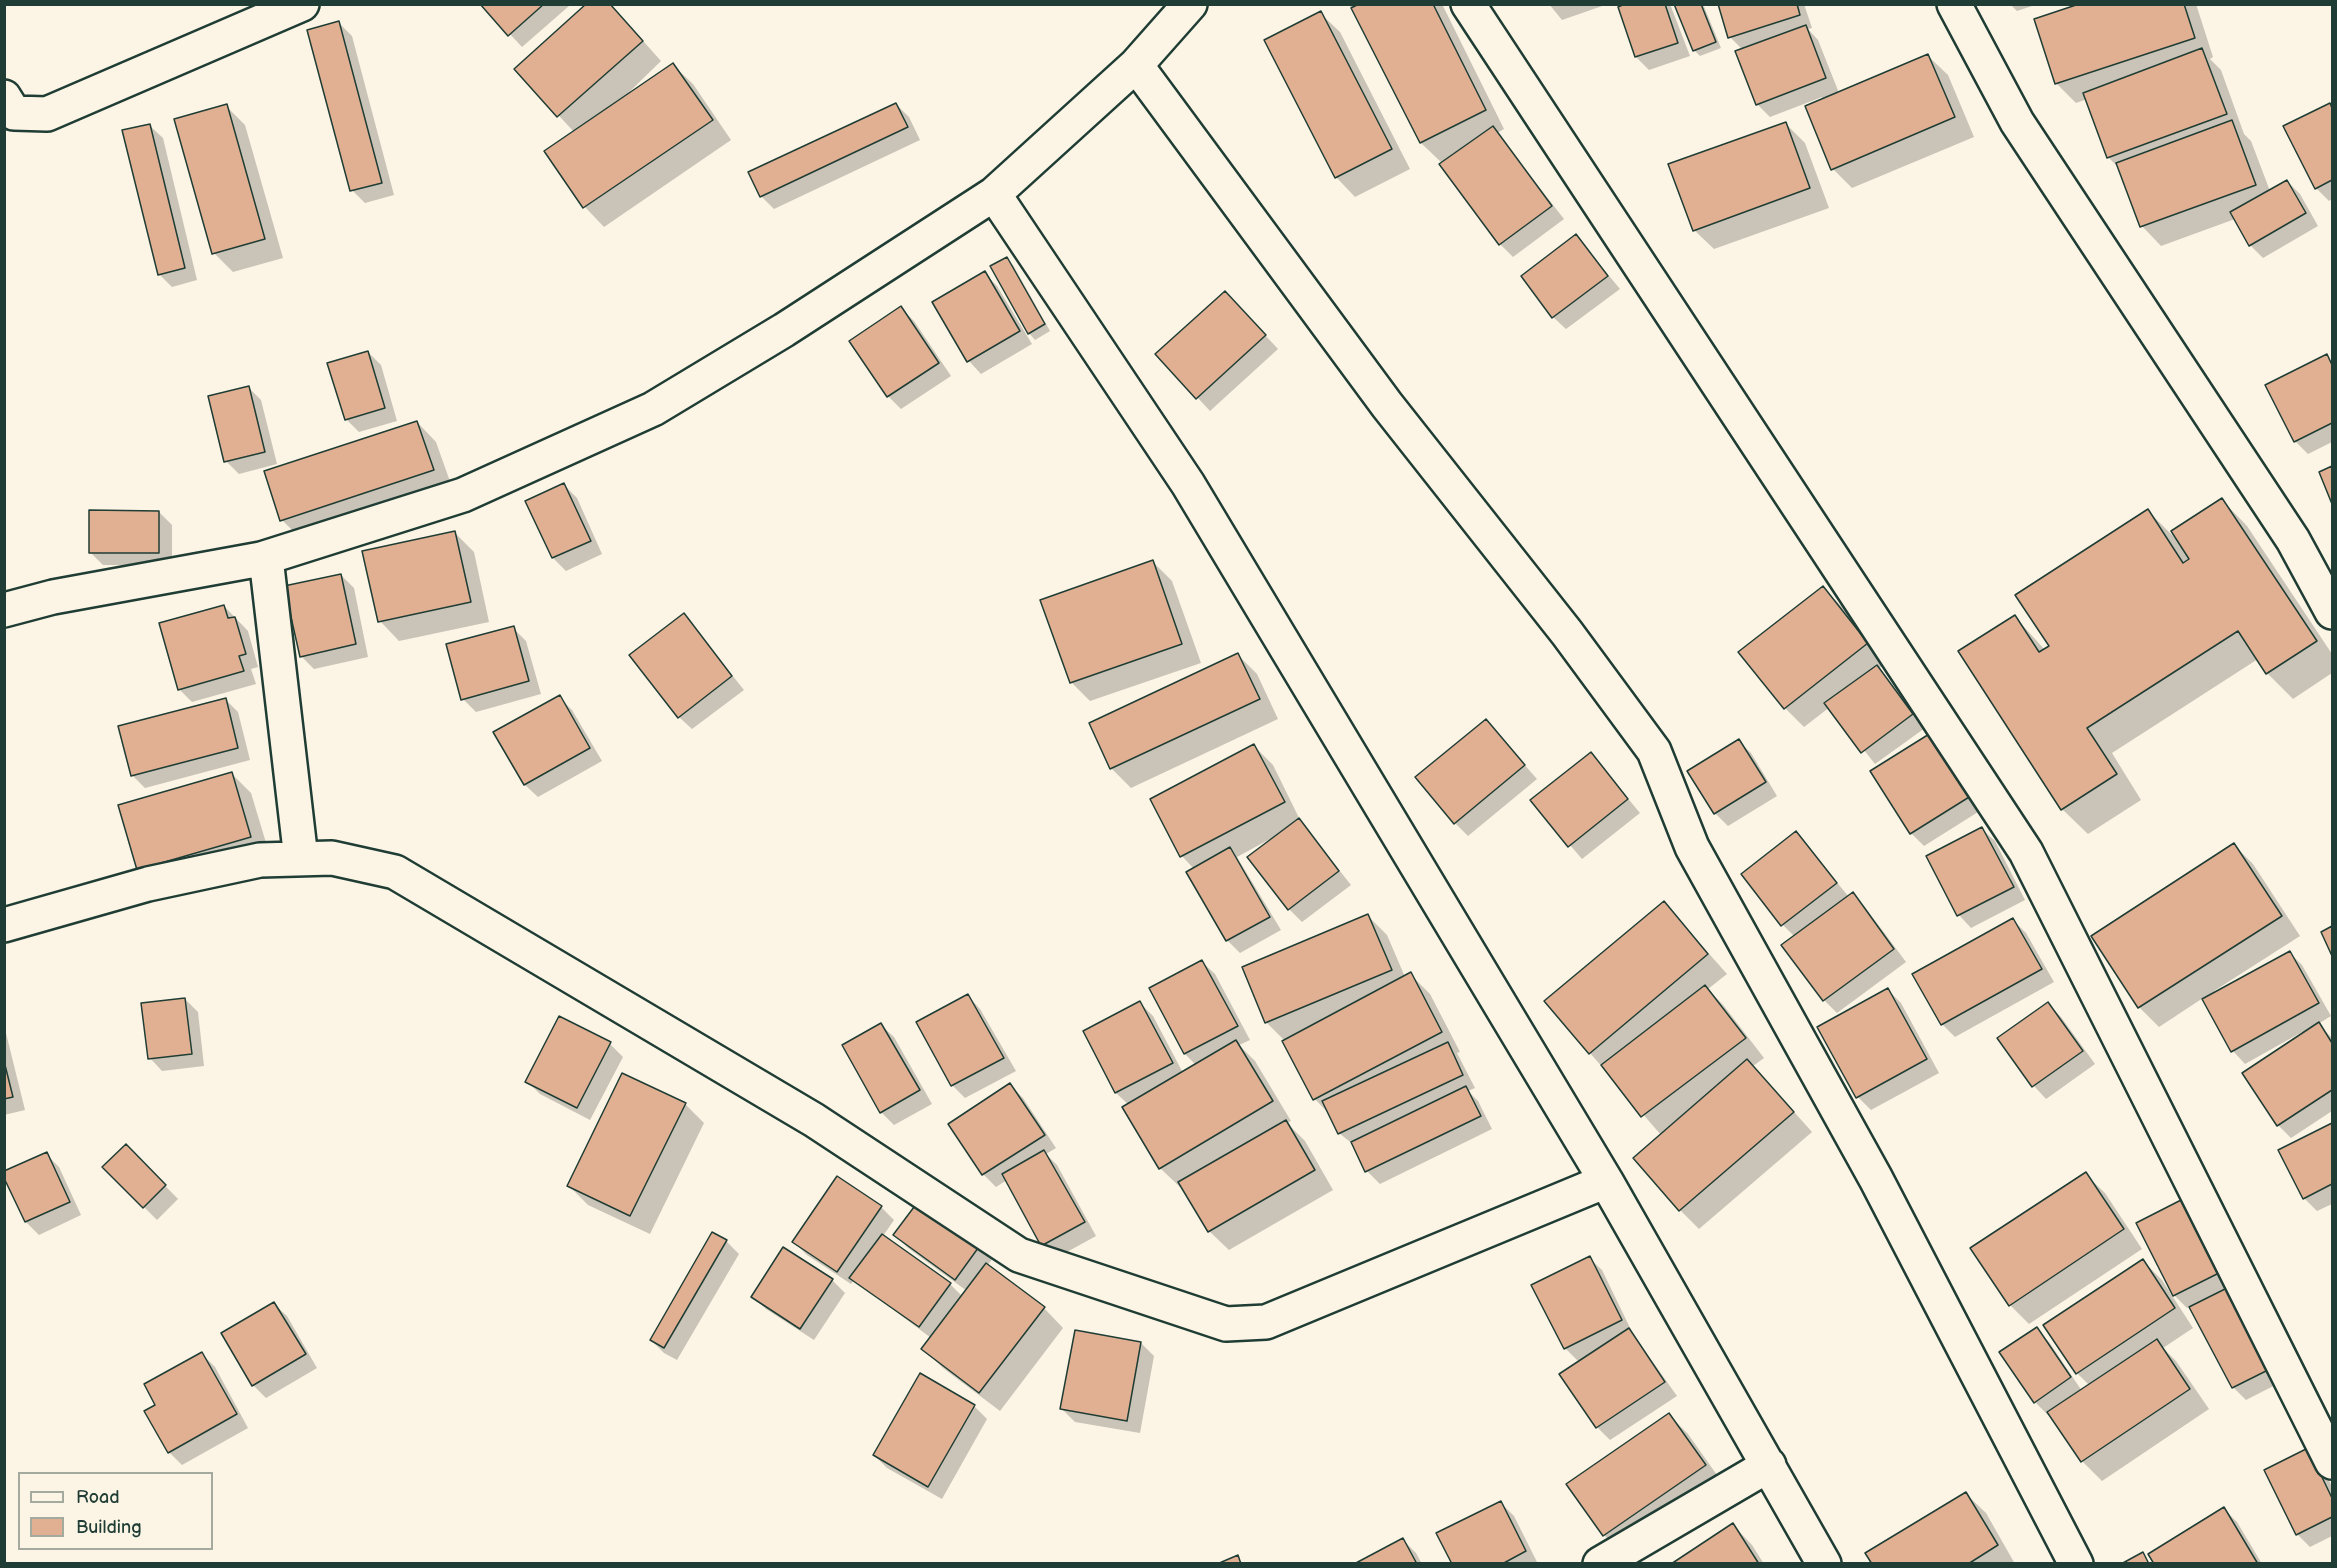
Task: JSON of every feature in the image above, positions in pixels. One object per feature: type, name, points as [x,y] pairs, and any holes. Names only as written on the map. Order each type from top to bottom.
[{"type":"street","points":[[4,97],[14,113],[47,114],[302,4]]},
{"type":"street","points":[[4,610],[53,597],[266,558],[463,495],[653,409],[784,330],[994,194],[1136,65],[1191,4]]},
{"type":"street","points":[[1468,4],[2026,852],[2332,1462]]},
{"type":"street","points":[[1954,4],[2017,122],[2293,540],[2332,612]]},
{"type":"street","points":[[1136,65],[1387,405],[1567,633],[1654,751],[1692,847],[1876,1179],[2076,1563]]},
{"type":"street","points":[[994,194],[1188,484],[1606,1181],[1824,1563]]},
{"type":"street","points":[[266,558],[301,859]]},
{"type":"street","points":[[4,925],[148,884],[260,860],[332,858],[395,872],[814,1120],[1019,1255],[1226,1324],[1266,1322],[1606,1181]]},
{"type":"street","points":[[1600,1563],[1769,1465]]},
{"type":"building","points":[[480,4],[544,4],[508,36]]},
{"type":"building","points":[[586,4],[610,4],[643,41],[557,117],[514,69]]},
{"type":"building","points":[[1359,4],[1433,4],[1486,110],[1420,143],[1351,8]]},
{"type":"building","points":[[1625,4],[1665,4],[1678,43],[1635,57],[1618,7]]},
{"type":"building","points":[[1674,4],[1701,4],[1716,42],[1693,51]]},
{"type":"building","points":[[1718,4],[1797,4],[1800,15],[1728,38]]},
{"type":"building","points":[[2079,4],[2184,4],[2195,38],[2055,84],[2034,19]]},
{"type":"building","points":[[1321,11],[1392,149],[1335,178],[1264,40]]},
{"type":"building","points":[[339,21],[382,183],[350,191],[307,30]]},
{"type":"building","points":[[1806,25],[1826,78],[1756,105],[1735,51]]},
{"type":"building","points":[[2202,48],[2227,114],[2107,158],[2083,93]]},
{"type":"building","points":[[1928,54],[1955,117],[1831,170],[1805,106]]},
{"type":"building","points":[[673,63],[713,120],[583,208],[544,151]]},
{"type":"building","points":[[896,103],[908,127],[760,197],[748,172]]},
{"type":"building","points":[[2330,103],[2332,108],[2332,180],[2315,189],[2283,126]]},
{"type":"building","points":[[227,104],[265,239],[212,254],[174,119]]},
{"type":"building","points":[[2232,120],[2256,185],[2140,227],[2116,163]]},
{"type":"building","points":[[1786,122],[1810,188],[1693,231],[1668,164]]},
{"type":"building","points":[[150,124],[185,268],[158,275],[122,130]]},
{"type":"building","points":[[1493,126],[1552,206],[1499,245],[1439,164]]},
{"type":"building","points":[[2287,180],[2306,213],[2249,246],[2230,212]]},
{"type":"building","points":[[1576,234],[1608,276],[1552,318],[1521,276]]},
{"type":"building","points":[[1007,257],[1045,324],[1028,334],[990,266]]},
{"type":"building","points":[[985,271],[1020,331],[967,362],[932,302]]},
{"type":"building","points":[[1225,291],[1266,335],[1196,399],[1155,354]]},
{"type":"building","points":[[901,306],[939,363],[887,397],[849,341]]},
{"type":"building","points":[[368,351],[385,408],[345,420],[327,363]]},
{"type":"building","points":[[2327,354],[2332,365],[2332,423],[2294,442],[2265,385]]},
{"type":"building","points":[[249,386],[265,452],[224,462],[208,396]]},
{"type":"building","points":[[417,421],[434,470],[280,521],[264,471]]},
{"type":"building","points":[[2332,466],[2332,504],[2319,472]]},
{"type":"building","points":[[564,483],[591,541],[552,558],[525,501]]},
{"type":"building","points":[[2222,498],[2317,641],[2266,674],[2238,631],[2087,728],[2117,774],[2061,810],[1958,651],[2015,615],[2039,652],[2049,646],[2015,595],[2148,509],[2183,563],[2189,559],[2171,531]]},
{"type":"building","points":[[89,510],[159,511],[159,553],[89,553]]},
{"type":"building","points":[[455,531],[471,602],[378,622],[362,551]]},
{"type":"building","points":[[1153,560],[1182,644],[1070,683],[1040,600]]},
{"type":"building","points":[[341,574],[356,644],[300,657],[284,586]]},
{"type":"building","points":[[1823,586],[1868,643],[1784,709],[1738,652]]},
{"type":"building","points":[[224,605],[228,618],[235,617],[246,654],[239,656],[244,671],[178,690],[159,623]]},
{"type":"building","points":[[684,613],[732,676],[678,718],[629,655]]},
{"type":"building","points":[[514,626],[529,681],[461,700],[446,644]]},
{"type":"building","points":[[1238,653],[1260,699],[1110,769],[1089,723]]},
{"type":"building","points":[[1877,665],[1913,714],[1861,753],[1824,703]]},
{"type":"building","points":[[560,695],[590,748],[524,785],[493,732]]},
{"type":"building","points":[[226,698],[238,748],[131,776],[118,726]]},
{"type":"building","points":[[1486,719],[1525,765],[1454,824],[1415,777]]},
{"type":"building","points":[[1934,731],[1974,794],[1910,834],[1870,771]]},
{"type":"building","points":[[1739,739],[1766,782],[1714,814],[1687,771]]},
{"type":"building","points":[[1254,744],[1285,802],[1180,857],[1150,799]]},
{"type":"building","points":[[1591,752],[1628,799],[1568,847],[1530,800]]},
{"type":"building","points":[[232,772],[251,837],[137,870],[118,805]]},
{"type":"building","points":[[1299,818],[1339,871],[1288,910],[1247,857]]},
{"type":"building","points":[[1982,827],[2014,887],[1957,916],[1926,856]]},
{"type":"building","points":[[1796,831],[1837,883],[1781,926],[1741,874]]},
{"type":"building","points":[[2234,843],[2282,916],[2138,1008],[2091,936]]},
{"type":"building","points":[[1230,847],[1270,917],[1226,941],[1186,872]]},
{"type":"building","points":[[1853,892],[1894,949],[1823,1001],[1781,945]]},
{"type":"building","points":[[1664,901],[1708,954],[1589,1054],[1544,1001]]},
{"type":"building","points":[[1368,914],[1392,970],[1265,1023],[1242,967]]},
{"type":"building","points":[[2013,918],[2042,969],[1941,1025],[1912,974]]},
{"type":"building","points":[[2332,926],[2332,956],[2321,932]]},
{"type":"building","points":[[2290,951],[2319,1003],[2231,1052],[2202,999]]},
{"type":"building","points":[[1202,960],[1238,1026],[1184,1054],[1149,988]]},
{"type":"building","points":[[1411,972],[1442,1032],[1313,1100],[1282,1041]]},
{"type":"building","points":[[1705,985],[1746,1038],[1641,1117],[1601,1065]]},
{"type":"building","points":[[1888,988],[1927,1059],[1856,1098],[1817,1027]]},
{"type":"building","points":[[968,994],[1004,1058],[951,1086],[916,1022]]},
{"type":"building","points":[[185,998],[192,1054],[148,1059],[141,1003]]},
{"type":"building","points":[[1140,1001],[1173,1063],[1115,1093],[1083,1031]]},
{"type":"building","points":[[2048,1002],[2083,1051],[2032,1087],[1997,1038]]},
{"type":"building","points":[[559,1016],[611,1042],[577,1108],[525,1082]]},
{"type":"building","points":[[2319,1022],[2332,1043],[2332,1090],[2277,1126],[2242,1073]]},
{"type":"building","points":[[881,1023],[920,1090],[880,1113],[842,1045]]},
{"type":"building","points":[[1236,1040],[1273,1101],[1159,1169],[1122,1107]]},
{"type":"building","points":[[1448,1042],[1463,1075],[1338,1134],[1322,1101]]},
{"type":"building","points":[[1747,1059],[1794,1112],[1679,1211],[1633,1158]]},
{"type":"building","points":[[4,1061],[13,1097],[4,1099]]},
{"type":"building","points":[[622,1073],[686,1103],[630,1216],[567,1186]]},
{"type":"building","points":[[1010,1083],[1045,1135],[982,1175],[948,1124]]},
{"type":"building","points":[[1466,1086],[1481,1116],[1365,1172],[1351,1142]]},
{"type":"building","points":[[1286,1120],[1315,1170],[1208,1232],[1178,1182]]},
{"type":"building","points":[[2332,1123],[2332,1184],[2303,1199],[2278,1150]]},
{"type":"building","points":[[126,1144],[166,1185],[143,1208],[102,1167]]},
{"type":"building","points":[[1044,1150],[1085,1222],[1041,1246],[1002,1174]]},
{"type":"building","points":[[47,1152],[70,1202],[25,1222],[4,1178],[4,1171]]},
{"type":"building","points":[[2086,1172],[2124,1229],[2009,1306],[1970,1248]]},
{"type":"building","points":[[837,1176],[882,1206],[837,1272],[792,1242]]},
{"type":"building","points":[[920,1199],[981,1244],[955,1280],[893,1235]]},
{"type":"building","points":[[2183,1199],[2221,1272],[2173,1296],[2136,1223]]},
{"type":"building","points":[[712,1232],[727,1240],[664,1348],[650,1340]]},
{"type":"building","points":[[882,1234],[951,1283],[919,1327],[849,1278]]},
{"type":"building","points":[[783,1247],[833,1279],[800,1329],[751,1297]]},
{"type":"building","points":[[1590,1256],[1622,1320],[1564,1349],[1531,1285]]},
{"type":"building","points":[[2143,1259],[2175,1308],[2076,1374],[2043,1325]]},
{"type":"building","points":[[986,1263],[1045,1307],[979,1393],[921,1349]]},
{"type":"building","points":[[2233,1285],[2276,1366],[2232,1388],[2189,1307]]},
{"type":"building","points":[[274,1302],[306,1354],[252,1386],[221,1333]]},
{"type":"building","points":[[2037,1327],[2071,1377],[2034,1403],[1999,1352]]},
{"type":"building","points":[[1629,1328],[1665,1382],[1596,1428],[1559,1374]]},
{"type":"building","points":[[1075,1330],[1141,1342],[1127,1421],[1060,1409]]},
{"type":"building","points":[[2157,1339],[2190,1389],[2081,1462],[2047,1412]]},
{"type":"building","points":[[202,1352],[237,1414],[168,1453],[144,1411],[155,1405],[144,1384]]},
{"type":"building","points":[[920,1373],[975,1405],[928,1487],[873,1455]]},
{"type":"building","points":[[1669,1413],[1706,1465],[1603,1536],[1566,1484]]},
{"type":"building","points":[[2308,1448],[2332,1498],[2332,1517],[2296,1535],[2264,1470]]},
{"type":"building","points":[[1966,1492],[1998,1545],[1968,1564],[1872,1564],[1865,1553]]},
{"type":"building","points":[[1501,1501],[1526,1551],[1502,1564],[1452,1564],[1436,1533]]},
{"type":"building","points":[[2224,1507],[2258,1564],[2154,1564],[2148,1554]]},
{"type":"building","points":[[1733,1523],[1759,1564],[1671,1564]]},
{"type":"building","points":[[1403,1538],[1417,1564],[1354,1564]]},
{"type":"building","points":[[2143,1552],[2149,1564],[2121,1564]]},
{"type":"building","points":[[1238,1555],[1241,1564],[1217,1564]]}]
